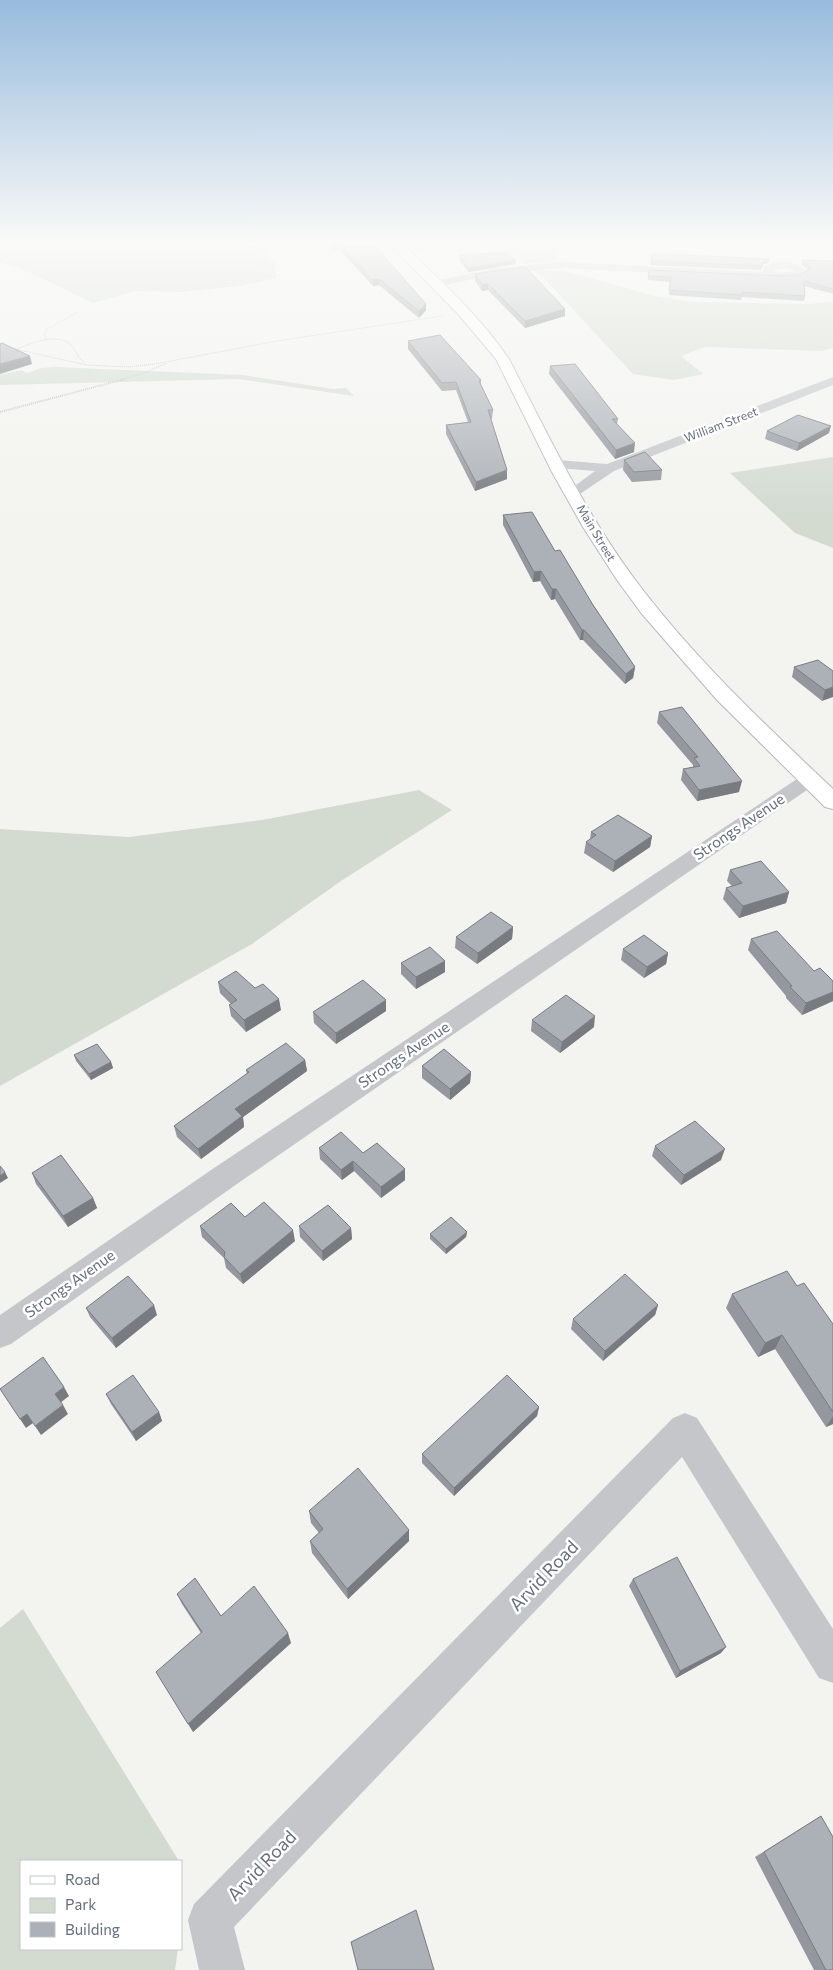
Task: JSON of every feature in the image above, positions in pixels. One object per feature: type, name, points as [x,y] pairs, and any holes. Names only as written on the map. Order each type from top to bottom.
[{"type":"main road","name":"Main Street","points":[[480,332],[502,359],[597,537],[655,619],[704,675],[833,802]]},
{"type":"street","name":"William Street","points":[[572,493],[609,468],[833,381]]},
{"type":"street","name":"William Street","points":[[557,464],[609,468]]},
{"type":"street","name":"Strongs Avenue","points":[[0,1333],[224,1177],[810,779]]},
{"type":"street","name":"Arvid Road","points":[[222,1970],[210,1920],[685,1430],[833,1664]]},
{"type":"path","points":[[45,332],[44,334],[47,340]]},
{"type":"path","points":[[0,412],[142,374],[172,361],[200,353],[329,332]]},
{"type":"path","points":[[17,349],[47,340],[66,343],[73,347],[81,361],[92,365]]},
{"type":"path","points":[[6,347],[54,359],[92,365],[122,367],[172,361]]},
{"type":"green space","points":[[594,332],[833,332],[833,348],[822,351],[704,347],[681,356],[703,374],[674,380],[633,374]]},
{"type":"green space","points":[[56,367],[243,375],[333,389],[346,388],[354,396],[239,379],[0,385],[0,375],[21,370],[27,373],[41,368]]},
{"type":"green space","points":[[833,457],[833,548],[795,533],[730,473]]},
{"type":"green space","points":[[419,790],[452,810],[341,881],[252,944],[0,1086],[0,829],[129,837],[262,820]]},
{"type":"green space","points":[[23,1609],[178,1860],[20,1860],[20,1950],[178,1950],[175,1970],[0,1970],[0,1628]]},
{"type":"building","points":[[440,335],[481,380],[479,381],[493,410],[488,410],[507,470],[476,482],[446,425],[471,422],[456,382],[442,383],[408,341]]},
{"type":"building","points":[[2,343],[30,356],[0,364],[0,344]]},
{"type":"building","points":[[575,364],[618,419],[612,419],[635,443],[616,450],[550,366]]},
{"type":"building","points":[[798,415],[831,426],[799,443],[767,431]]},
{"type":"building","points":[[645,452],[662,470],[634,472],[624,460]]},
{"type":"building","points":[[532,512],[555,551],[560,550],[593,605],[635,667],[626,674],[582,630],[556,589],[552,589],[541,571],[534,572],[503,515]]},
{"type":"building","points":[[818,660],[833,671],[833,687],[825,690],[794,667]]},
{"type":"building","points":[[682,707],[742,781],[699,790],[683,769],[700,766],[694,758],[698,757],[659,712]]},
{"type":"building","points":[[618,815],[652,836],[615,861],[586,842],[596,835],[591,832]]},
{"type":"building","points":[[761,861],[789,892],[743,906],[726,888],[742,883],[730,870]]},
{"type":"building","points":[[491,912],[513,927],[478,953],[456,937]]},
{"type":"building","points":[[777,931],[814,971],[820,968],[833,981],[833,992],[806,1003],[790,987],[792,986],[751,939]]},
{"type":"building","points":[[644,935],[668,953],[647,967],[623,949]]},
{"type":"building","points":[[430,947],[445,961],[416,977],[401,963]]},
{"type":"building","points":[[236,971],[255,988],[263,984],[279,999],[244,1020],[229,1005],[237,1000],[218,982]]},
{"type":"building","points":[[363,980],[386,1000],[336,1033],[313,1012]]},
{"type":"building","points":[[566,995],[595,1016],[562,1042],[532,1020]]},
{"type":"building","points":[[286,1043],[305,1060],[235,1109],[242,1116],[198,1149],[174,1126],[249,1072],[246,1070]]},
{"type":"building","points":[[97,1044],[111,1062],[89,1074],[74,1055]]},
{"type":"building","points":[[444,1049],[471,1072],[450,1089],[422,1066]]},
{"type":"building","points":[[695,1121],[725,1149],[684,1175],[655,1146]]},
{"type":"building","points":[[341,1132],[363,1153],[377,1143],[405,1169],[381,1187],[353,1161],[341,1170],[319,1148]]},
{"type":"building","points":[[61,1155],[93,1198],[63,1216],[32,1173]]},
{"type":"building","points":[[0,1166],[5,1172],[0,1176]]},
{"type":"building","points":[[264,1202],[293,1230],[240,1274],[224,1257],[225,1252],[200,1226],[231,1203],[245,1217]]},
{"type":"building","points":[[328,1205],[351,1228],[322,1251],[299,1226]]},
{"type":"building","points":[[451,1217],[467,1232],[446,1249],[430,1234]]},
{"type":"building","points":[[787,1271],[797,1286],[804,1283],[833,1324],[833,1412],[782,1335],[765,1343],[732,1294]]},
{"type":"building","points":[[625,1274],[658,1305],[605,1351],[573,1319]]},
{"type":"building","points":[[128,1276],[154,1305],[112,1338],[86,1308]]},
{"type":"building","points":[[43,1357],[64,1387],[55,1394],[63,1405],[35,1426],[27,1414],[20,1419],[0,1389]]},
{"type":"building","points":[[133,1375],[159,1412],[132,1432],[106,1394]]},
{"type":"building","points":[[507,1375],[539,1407],[454,1488],[422,1454]]},
{"type":"building","points":[[358,1468],[409,1530],[347,1589],[310,1541],[323,1529],[309,1511]]},
{"type":"building","points":[[677,1557],[726,1647],[680,1671],[633,1579]]},
{"type":"building","points":[[195,1578],[221,1616],[254,1586],[288,1633],[188,1724],[156,1672],[202,1632],[177,1594]]},
{"type":"building","points":[[821,1816],[833,1837],[833,1970],[826,1970],[764,1852]]},
{"type":"building","points":[[416,1910],[434,1970],[358,1970],[351,1942]]}]
